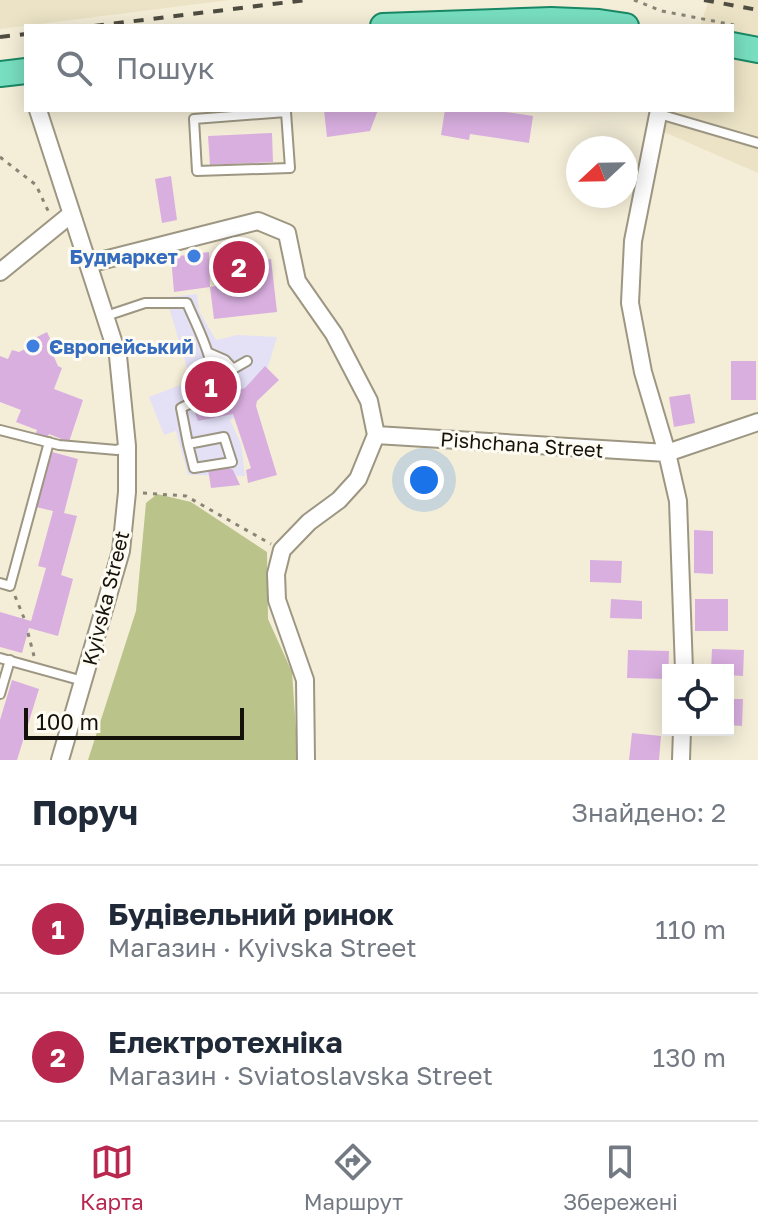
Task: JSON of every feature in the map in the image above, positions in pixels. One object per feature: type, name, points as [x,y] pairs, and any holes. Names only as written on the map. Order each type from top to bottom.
[{"type":"main road","points":[[496,24],[612,24]]},
{"type":"main road","points":[[739,36],[758,50]]},
{"type":"main road","points":[[0,74],[24,72]]},
{"type":"street","name":"Kyivska Street","points":[[39,112],[118,356],[127,446],[127,492],[121,551],[60,760]]},
{"type":"street","points":[[657,112],[633,241],[630,303],[643,372],[678,501],[684,664]]},
{"type":"street","points":[[0,272],[70,215]]},
{"type":"street","points":[[88,264],[258,221],[287,233],[297,281],[334,334],[369,401],[376,435],[358,479],[282,550],[276,574],[277,600],[305,680],[306,760]]},
{"type":"street","name":"Pishchana Street","points":[[376,435],[667,453],[758,422]]},
{"type":"street","points":[[681,760],[682,736]]},
{"type":"lane","points":[[286,112],[290,168],[197,171],[194,119],[264,113],[286,112]]},
{"type":"lane","points":[[660,112],[758,143]]},
{"type":"lane","points":[[106,316],[145,303],[187,303],[209,353],[212,385],[206,395],[181,408],[188,444],[194,468],[232,462],[224,437],[188,444]]},
{"type":"lane","points":[[209,353],[225,360],[233,369],[247,361]]},
{"type":"lane","points":[[0,430],[49,442],[117,450],[127,446]]},
{"type":"lane","points":[[0,583],[10,586],[49,442]]},
{"type":"lane","points":[[0,658],[84,681]]},
{"type":"lane","points":[[0,694],[10,660]]},
{"type":"path","points":[[634,0],[702,24]]},
{"type":"path","points":[[0,157],[36,185],[54,226]]},
{"type":"path","points":[[127,492],[186,496],[282,550]]},
{"type":"path","points":[[10,586],[24,618]]},
{"type":"path","points":[[28,633],[37,667]]},
{"type":"shaded area","points":[[0,0],[229,0],[24,24],[0,29]]},
{"type":"shaded area","points":[[709,0],[758,0],[758,173],[664,132],[670,112],[734,112],[734,24],[701,24]]},
{"type":"shaded area","points":[[197,294],[199,311],[216,340],[237,335],[277,337],[267,370],[248,410],[230,420],[241,444],[245,476],[188,475],[176,431],[164,435],[149,397],[191,381],[170,311],[170,297]]},
{"type":"green space","points":[[157,494],[191,502],[267,552],[268,619],[292,672],[298,760],[88,760],[136,611],[146,503]]},
{"type":"building","points":[[324,112],[377,112],[370,131],[327,137]]},
{"type":"building","points":[[445,112],[506,112],[533,116],[529,143],[470,134],[469,140],[441,135]]},
{"type":"building","points":[[272,133],[273,162],[210,165],[208,136]]},
{"type":"building","points":[[171,176],[177,220],[162,223],[155,179]]},
{"type":"building","points":[[209,252],[210,287],[174,292],[171,257]]},
{"type":"building","points":[[271,259],[277,312],[214,319],[210,287],[235,283],[233,263]]},
{"type":"building","points":[[47,332],[56,352],[54,357],[62,368],[54,389],[83,400],[69,442],[49,434],[47,438],[36,433],[37,430],[16,422],[21,410],[0,402],[0,356],[8,359],[12,350],[19,352],[27,348],[29,341]]},
{"type":"building","points":[[731,361],[756,361],[756,400],[731,400]]},
{"type":"building","points":[[265,366],[279,380],[257,401],[256,406],[277,475],[248,483],[246,470],[251,468],[233,414],[198,421],[192,405],[245,388]]},
{"type":"building","points":[[690,394],[695,423],[674,427],[669,397]]},
{"type":"building","points":[[52,452],[78,459],[64,513],[77,516],[61,575],[73,579],[58,636],[29,628],[22,653],[0,647],[0,612],[31,621],[46,568],[38,566],[53,511],[36,507]]},
{"type":"building","points":[[224,466],[233,470],[240,485],[211,488],[208,469]]},
{"type":"building","points":[[694,530],[713,531],[713,574],[694,573]]},
{"type":"building","points":[[590,560],[622,561],[621,583],[590,582]]},
{"type":"building","points":[[611,599],[642,601],[642,619],[610,618]]},
{"type":"building","points":[[695,599],[728,599],[728,631],[695,631]]},
{"type":"building","points":[[712,649],[744,650],[743,676],[734,675],[734,664],[711,664]]},
{"type":"building","points":[[628,650],[669,651],[669,664],[662,664],[662,679],[627,678]]},
{"type":"building","points":[[12,680],[39,689],[17,760],[0,760],[0,720]]},
{"type":"building","points":[[734,699],[743,699],[742,726],[734,725]]},
{"type":"building","points":[[632,733],[661,736],[659,760],[629,760]]},
{"type":"railway","points":[[110,24],[306,0]]},
{"type":"railway","points":[[704,0],[758,10]]},
{"type":"railway","points":[[0,37],[24,34]]},
{"type":"place","name":"Будмаркет","points":[[194,256]]},
{"type":"place","name":"Електротехніка","points":[[239,267]]},
{"type":"place","name":"Європейський","points":[[33,346]]},
{"type":"place","name":"Будівельний ринок","points":[[211,387]]}]
